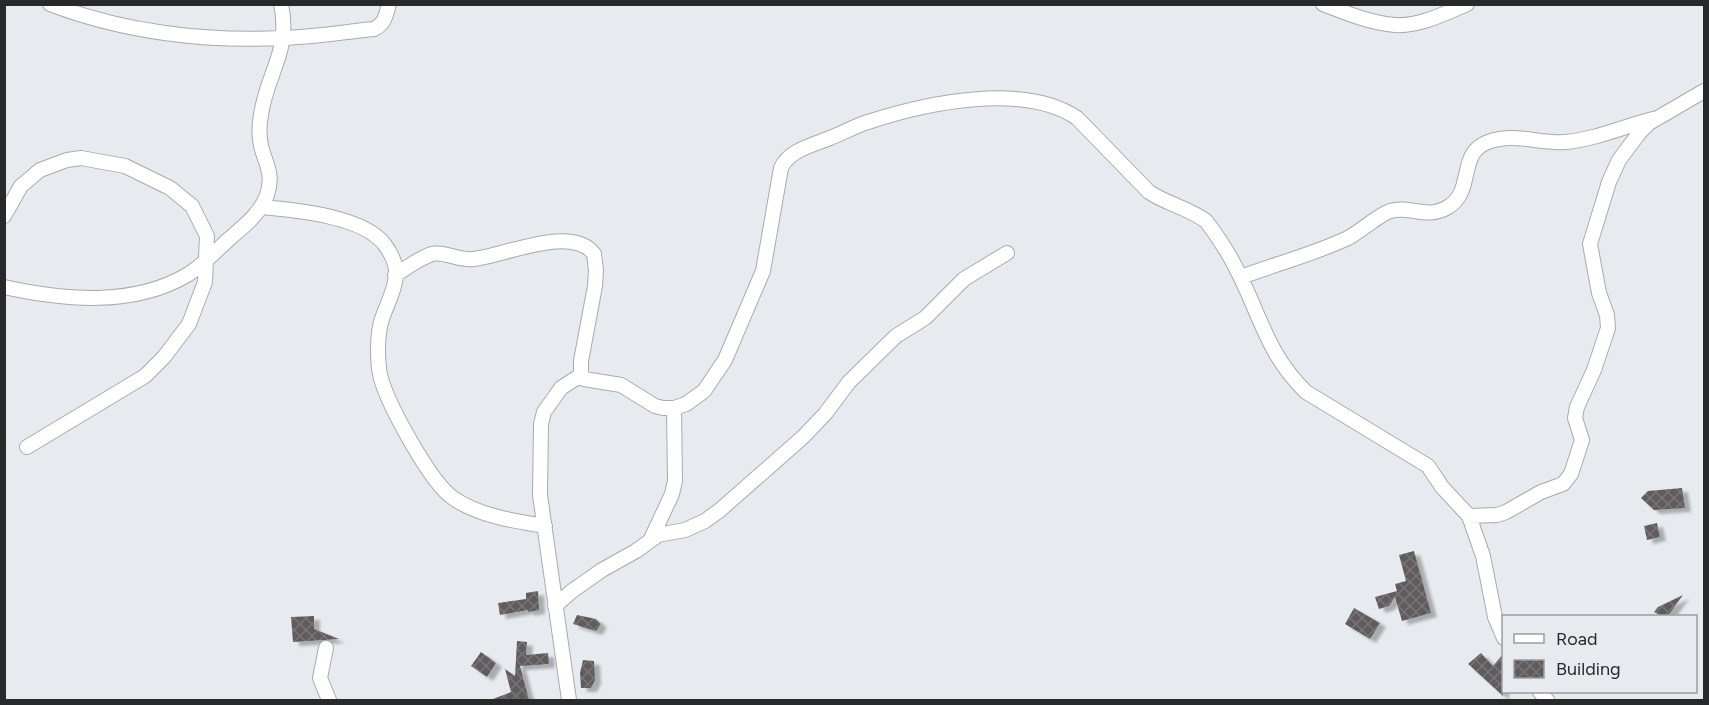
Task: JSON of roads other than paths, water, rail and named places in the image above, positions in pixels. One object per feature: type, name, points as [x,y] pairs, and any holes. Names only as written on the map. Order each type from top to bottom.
[{"type":"street","points":[[50,4],[83,17],[143,29],[209,38],[284,38],[374,29],[383,22],[389,4]]},
{"type":"street","points":[[4,287],[75,298],[108,297],[164,286],[188,274],[245,225],[261,207],[267,195],[270,171],[261,146],[259,124],[262,107],[284,38],[285,22],[281,4]]},
{"type":"street","points":[[1323,4],[1362,19],[1397,25],[1419,22],[1467,4]]},
{"type":"street","points":[[1469,516],[1497,515],[1506,512],[1541,492],[1563,484],[1571,474],[1582,440],[1575,418],[1577,407],[1594,370],[1608,328],[1607,315],[1592,263],[1591,236],[1602,210],[1609,182],[1618,160],[1649,123],[1704,91]]},
{"type":"street","points":[[395,275],[417,261],[439,253],[457,258],[475,259],[550,243],[565,242],[582,245],[594,254],[596,270],[581,361],[581,375],[588,381],[621,386],[656,406],[674,408],[686,404],[704,391],[725,360],[763,271],[781,168],[789,156],[865,123],[895,114],[973,100],[1007,98],[1045,104],[1066,111],[1077,118],[1149,192],[1206,220],[1241,277],[1266,337],[1290,376],[1306,392],[1428,466],[1442,487],[1469,516],[1483,556],[1495,617],[1502,635]]},
{"type":"street","points":[[1241,277],[1346,239],[1391,211],[1403,210],[1425,214],[1448,208],[1461,194],[1466,184],[1467,167],[1471,154],[1479,146],[1489,141],[1525,137],[1549,141],[1570,141],[1661,117]]},
{"type":"street","points":[[4,216],[21,186],[40,170],[67,160],[81,158],[125,166],[170,188],[192,206],[207,236],[205,282],[189,324],[164,357],[145,376],[27,447]]},
{"type":"street","points":[[261,207],[300,210],[356,225],[372,233],[384,244],[396,270],[381,322],[378,351],[382,380],[408,435],[446,493],[454,499],[469,507],[511,520],[545,525]]},
{"type":"street","points":[[555,606],[587,580],[636,551],[651,539],[667,532],[685,530],[705,521],[720,510],[803,437],[862,368],[896,336],[925,318],[964,279],[1007,253]]},
{"type":"street","points":[[569,700],[540,495],[542,418],[561,388],[581,375]]},
{"type":"street","points":[[651,539],[672,494],[675,481],[674,408]]},
{"type":"street","points":[[326,648],[320,678],[328,700]]}]
